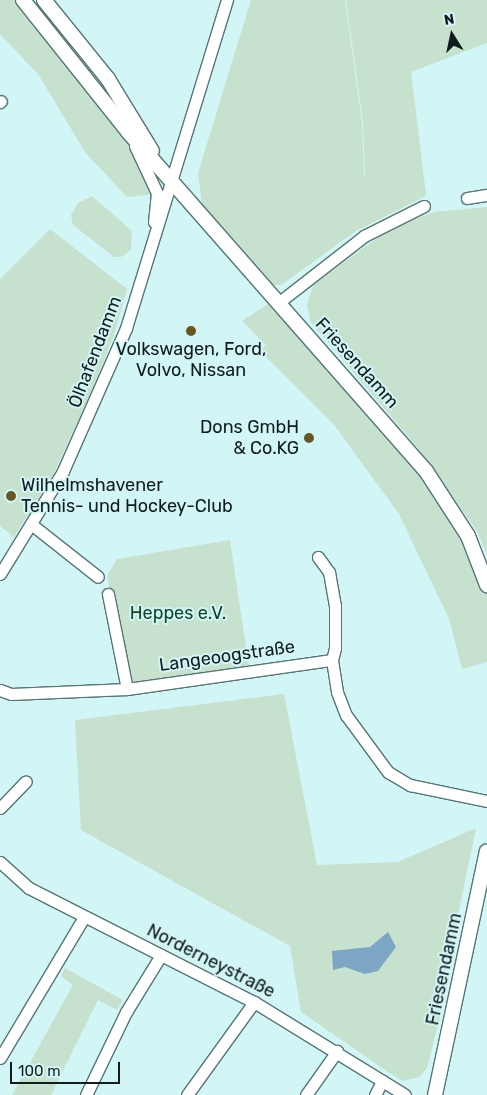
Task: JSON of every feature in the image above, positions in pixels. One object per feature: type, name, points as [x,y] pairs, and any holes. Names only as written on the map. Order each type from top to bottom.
[{"type":"main road","name":"Friesendamm","points":[[22,0],[128,134],[426,471],[468,536],[487,584]]},
{"type":"main road","name":"Friesendamm","points":[[44,0],[108,79],[172,183]]},
{"type":"main road","name":"Friesendamm","points":[[435,1095],[487,851]]},
{"type":"street","name":"Ölhafendamm","points":[[0,574],[63,472],[126,328],[152,236],[172,183],[227,0]]},
{"type":"street","name":"Friesendamm","points":[[128,134],[158,193],[152,236]]},
{"type":"street","points":[[467,198],[487,195]]},
{"type":"street","points":[[278,303],[364,236],[424,206]]},
{"type":"street","points":[[31,524],[98,577]]},
{"type":"street","points":[[318,557],[329,572],[335,606],[336,648],[332,660],[337,692],[346,715],[388,772],[410,786],[487,801]]},
{"type":"street","points":[[108,594],[127,689]]},
{"type":"street","name":"Langeoogstraße","points":[[0,690],[11,694],[127,689],[332,660]]},
{"type":"street","points":[[0,808],[26,781]]},
{"type":"street","name":"Norderneystraße","points":[[0,862],[29,888],[254,1002],[337,1051],[405,1095]]},
{"type":"street","points":[[0,1058],[84,916]]},
{"type":"street","points":[[86,1095],[126,1012],[161,955]]},
{"type":"street","points":[[187,1095],[254,1002]]},
{"type":"street","points":[[306,1095],[337,1051]]},
{"type":"street","points":[[375,1095],[382,1081]]},
{"type":"green space","points":[[0,0],[31,0],[122,114],[155,194],[127,197],[85,152],[38,74],[0,34]]},
{"type":"green space","points":[[251,0],[345,0],[362,123],[364,177],[404,179],[365,177],[363,122],[346,0],[487,0],[487,43],[411,72],[426,194],[421,199],[413,190],[420,199],[356,231],[281,285],[270,285],[202,204],[198,173]]},
{"type":"green space","points":[[92,196],[132,231],[131,250],[121,257],[114,257],[73,225],[71,215],[78,203]]},
{"type":"green space","points":[[487,207],[487,554],[477,531],[417,447],[310,321],[307,304],[314,284],[391,228],[434,212]]},
{"type":"green space","points":[[50,229],[127,289],[114,335],[90,395],[54,473],[14,537],[0,526],[0,279]]},
{"type":"green space","points":[[272,301],[424,472],[465,537],[487,592],[487,662],[462,669],[449,619],[399,514],[335,426],[260,351],[266,345],[242,321]]},
{"type":"green space","name":"Heppes e.V.","points":[[230,540],[249,668],[130,686],[107,576],[117,559]]},
{"type":"green space","points":[[284,694],[317,865],[398,862],[476,828],[440,1002],[442,1009],[427,1068],[419,1077],[403,1081],[301,1012],[290,946],[81,830],[75,720]]},
{"type":"green space","points":[[65,968],[123,1000],[117,1010],[98,1000],[51,1095],[12,1095],[73,985],[61,976]]},
{"type":"water","points":[[388,932],[396,947],[378,971],[365,974],[345,967],[333,970],[332,951],[370,947]]},
{"type":"place","name":"Volkswagen, Ford, Volvo, Nissan","points":[[191,331]]},
{"type":"place","name":"Dons GmbH & Co.KG","points":[[309,438]]},
{"type":"place","name":"Wilhelmshavener Tennis- und Hockey-Club","points":[[11,496]]}]
